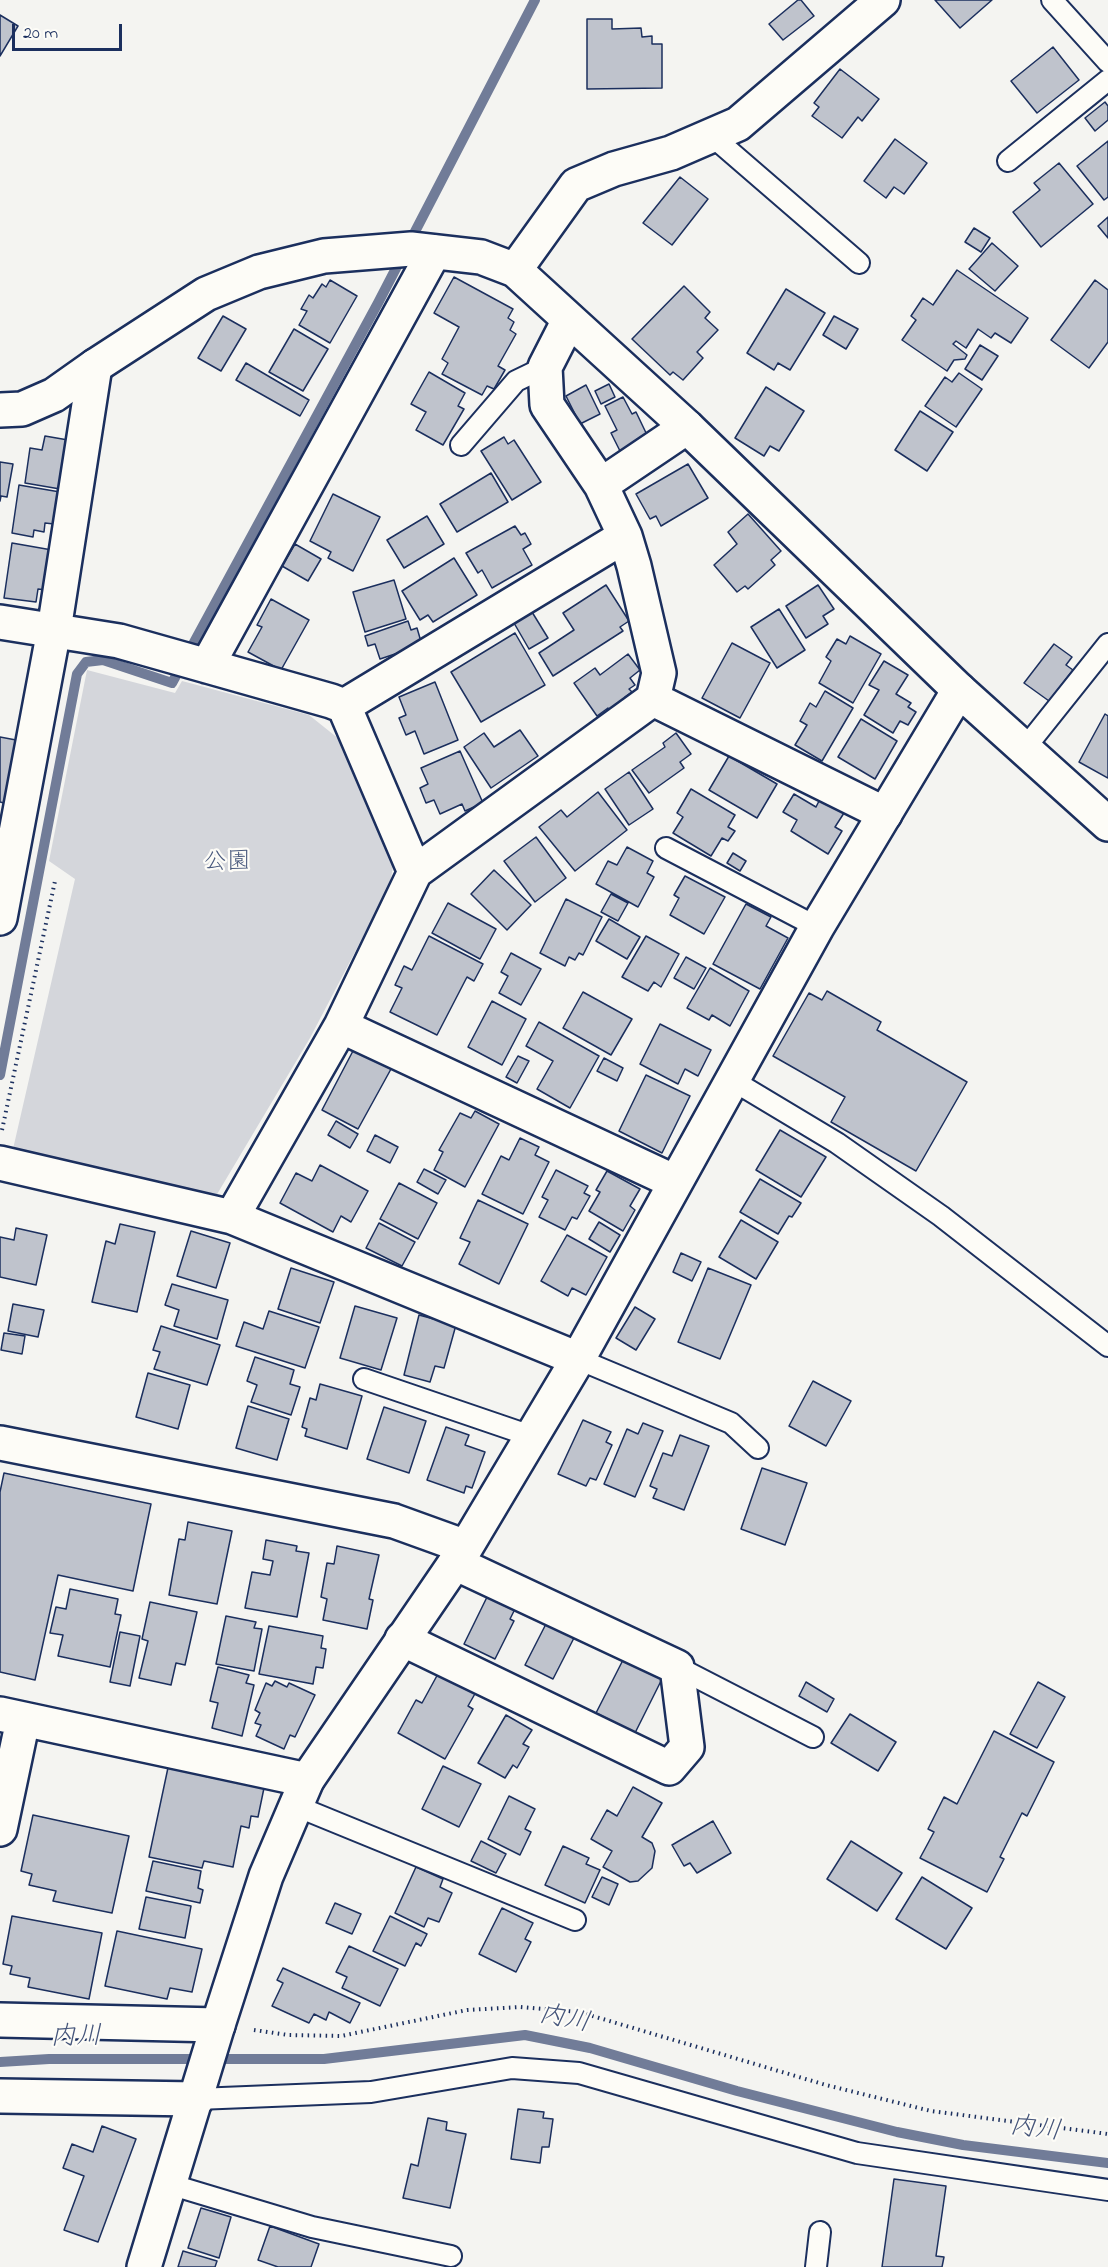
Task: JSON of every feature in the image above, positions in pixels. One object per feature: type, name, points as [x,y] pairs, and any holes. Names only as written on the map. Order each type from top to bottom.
[{"type":"street","points":[[515,270],[576,185],[614,169],[671,153],[738,124],[883,0]]},
{"type":"street","points":[[0,410],[22,409],[54,395],[206,294],[259,272],[324,256],[411,249],[481,257],[515,270],[687,427],[959,690],[1108,824]]},
{"type":"street","points":[[207,666],[434,252]]},
{"type":"street","points":[[232,1217],[341,1026],[415,872],[653,699],[659,674],[625,536],[601,485],[548,405],[545,367],[569,320]]},
{"type":"street","points":[[0,918],[8,835],[54,630],[95,366]]},
{"type":"street","points":[[601,485],[687,427]]},
{"type":"street","points":[[344,706],[625,536]]},
{"type":"street","points":[[0,621],[119,641],[344,706],[415,872]]},
{"type":"street","points":[[144,2267],[266,1876],[302,1793],[460,1555],[578,1359],[817,927],[959,690]]},
{"type":"street","points":[[653,699],[885,814]]},
{"type":"street","points":[[341,1026],[675,1182]]},
{"type":"street","points":[[0,1163],[232,1217],[578,1359]]},
{"type":"street","points":[[0,1443],[394,1521],[677,1667],[687,1747],[669,1768],[402,1640]]},
{"type":"street","points":[[0,1829],[12,1717],[302,1793]]},
{"type":"street","points":[[0,2020],[218,2025]]},
{"type":"street","points":[[0,2096],[196,2099]]},
{"type":"lane","points":[[1052,0],[1108,62]]},
{"type":"lane","points":[[1008,161],[1108,80]]},
{"type":"lane","points":[[711,136],[859,263]]},
{"type":"lane","points":[[461,445],[516,381],[545,367]]},
{"type":"lane","points":[[1025,748],[1108,644]]},
{"type":"lane","points":[[666,848],[817,927]]},
{"type":"lane","points":[[732,1080],[846,1150],[941,1216],[1108,1346]]},
{"type":"lane","points":[[578,1359],[731,1423],[758,1448]]},
{"type":"lane","points":[[364,1379],[531,1436]]},
{"type":"lane","points":[[677,1667],[813,1737]]},
{"type":"lane","points":[[302,1793],[575,1920]]},
{"type":"lane","points":[[196,2099],[371,2092],[512,2068],[579,2073],[857,2153],[1108,2190]]},
{"type":"lane","points":[[169,2184],[312,2227],[451,2256]]},
{"type":"lane","points":[[816,2267],[820,2232]]},
{"type":"path","points":[[0,1140],[55,881]]},
{"type":"path","points":[[218,2025],[288,2035],[341,2036],[466,2010],[520,2007],[579,2012],[826,2085],[931,2111],[1108,2134]]},
{"type":"green space","name":"公園","points":[[87,670],[175,693],[182,681],[309,715],[339,739],[394,860],[390,885],[310,1038],[216,1196],[13,1149],[75,879],[49,861]]},
{"type":"building","points":[[801,0],[814,16],[783,40],[769,24]]},
{"type":"building","points":[[935,0],[992,0],[960,28]]},
{"type":"building","points":[[0,15],[18,26],[0,56]]},
{"type":"building","points":[[587,19],[612,19],[612,29],[641,28],[642,37],[652,36],[652,44],[662,44],[662,88],[587,89]]},
{"type":"building","points":[[1053,47],[1079,80],[1037,113],[1011,81]]},
{"type":"building","points":[[840,69],[879,99],[862,121],[858,117],[842,138],[812,116],[819,107],[814,103]]},
{"type":"building","points":[[1105,102],[1108,106],[1108,120],[1095,131],[1085,118]]},
{"type":"building","points":[[895,139],[927,163],[904,194],[894,187],[886,198],[864,181]]},
{"type":"building","points":[[1108,141],[1108,197],[1104,200],[1077,166]]},
{"type":"building","points":[[1059,163],[1093,204],[1041,247],[1013,212],[1040,190],[1034,183]]},
{"type":"building","points":[[680,177],[708,199],[672,245],[643,223]]},
{"type":"building","points":[[1108,217],[1108,238],[1098,226]]},
{"type":"building","points":[[974,228],[990,238],[981,252],[965,242]]},
{"type":"building","points":[[992,243],[1018,266],[995,291],[969,269]]},
{"type":"building","points":[[957,270],[1028,318],[1011,343],[995,333],[991,338],[978,329],[966,348],[956,341],[953,344],[967,355],[965,359],[954,360],[947,371],[902,340],[916,320],[911,316],[923,298],[933,305]]},
{"type":"building","points":[[454,277],[513,309],[508,318],[514,322],[510,330],[516,334],[498,366],[505,370],[494,389],[487,386],[482,395],[442,374],[448,363],[442,359],[459,327],[434,313]]},
{"type":"building","points":[[330,280],[357,296],[330,343],[299,325],[307,311],[301,309],[309,295],[313,298],[322,284],[326,287]]},
{"type":"building","points":[[1095,280],[1108,290],[1108,342],[1089,368],[1051,340]]},
{"type":"building","points":[[684,286],[710,312],[705,318],[718,330],[697,352],[703,358],[683,380],[673,372],[670,375],[632,339]]},
{"type":"building","points":[[786,289],[825,313],[790,370],[778,363],[774,370],[747,353]]},
{"type":"building","points":[[223,316],[246,329],[221,371],[198,358]]},
{"type":"building","points":[[834,316],[858,329],[846,349],[823,335]]},
{"type":"building","points":[[294,329],[328,349],[303,391],[269,372]]},
{"type":"building","points":[[980,345],[998,356],[982,380],[965,369]]},
{"type":"building","points":[[246,363],[309,400],[300,416],[236,380]]},
{"type":"building","points":[[429,372],[465,393],[458,406],[464,409],[443,445],[416,430],[426,412],[411,404]]},
{"type":"building","points":[[959,373],[982,389],[956,427],[925,406],[945,377],[952,382]]},
{"type":"building","points":[[609,384],[615,397],[601,404],[595,391]]},
{"type":"building","points":[[586,385],[600,414],[580,424],[566,396]]},
{"type":"building","points":[[766,387],[804,411],[779,451],[770,446],[764,456],[735,438]]},
{"type":"building","points":[[623,397],[632,414],[636,412],[648,437],[620,451],[611,433],[617,430],[605,406]]},
{"type":"building","points":[[920,411],[953,432],[927,471],[895,450]]},
{"type":"building","points":[[45,436],[68,440],[60,489],[25,483],[30,448],[42,450]]},
{"type":"building","points":[[504,437],[508,444],[514,440],[541,482],[512,500],[481,451]]},
{"type":"building","points":[[0,462],[13,464],[7,497],[1,496],[0,501]]},
{"type":"building","points":[[688,464],[708,498],[661,526],[656,516],[650,519],[636,494]]},
{"type":"building","points":[[491,473],[508,502],[457,532],[440,504]]},
{"type":"building","points":[[19,485],[60,492],[54,524],[45,523],[44,532],[34,530],[33,537],[12,533]]},
{"type":"building","points":[[333,494],[380,517],[353,571],[328,558],[331,552],[310,541]]},
{"type":"building","points":[[748,514],[781,551],[771,560],[775,565],[748,589],[745,586],[737,592],[714,565],[737,544],[728,532]]},
{"type":"building","points":[[427,516],[444,544],[404,568],[387,540]]},
{"type":"building","points":[[515,526],[521,535],[525,533],[531,544],[523,549],[532,565],[492,588],[482,570],[478,573],[466,553]]},
{"type":"building","points":[[12,543],[52,550],[46,590],[38,589],[36,602],[4,598]]},
{"type":"building","points":[[295,544],[321,559],[308,581],[282,566]]},
{"type":"building","points":[[454,558],[477,595],[433,622],[428,615],[420,620],[402,591]]},
{"type":"building","points":[[394,580],[406,619],[365,632],[353,592]]},
{"type":"building","points":[[606,585],[629,621],[620,627],[623,631],[553,676],[539,653],[574,630],[563,613]]},
{"type":"building","points":[[818,585],[834,609],[823,616],[828,624],[806,638],[786,606]]},
{"type":"building","points":[[271,599],[309,620],[281,670],[248,652],[262,627],[257,625]]},
{"type":"building","points":[[779,609],[805,650],[777,668],[751,627]]},
{"type":"building","points":[[532,612],[548,638],[529,649],[514,623]]},
{"type":"building","points":[[408,621],[411,630],[417,628],[422,645],[380,659],[375,644],[368,646],[365,636]]},
{"type":"building","points":[[515,633],[545,685],[481,722],[451,672]]},
{"type":"building","points":[[850,636],[881,654],[853,703],[819,683],[831,661],[826,657],[837,639],[846,644]]},
{"type":"building","points":[[732,643],[770,663],[740,718],[702,698]]},
{"type":"building","points":[[1054,644],[1072,657],[1066,665],[1073,670],[1049,701],[1024,683]]},
{"type":"building","points":[[628,654],[640,670],[630,678],[635,685],[629,689],[632,692],[625,697],[628,702],[611,714],[608,708],[597,716],[574,683],[595,668],[600,675]]},
{"type":"building","points":[[884,661],[908,675],[896,694],[911,703],[908,707],[916,712],[908,725],[900,721],[893,733],[864,715],[879,690],[869,685]]},
{"type":"building","points":[[435,682],[458,740],[424,754],[415,731],[406,735],[399,718],[406,715],[399,697]]},
{"type":"building","points":[[825,691],[853,708],[822,761],[795,745],[807,725],[800,721],[810,703],[816,707]]},
{"type":"building","points":[[1105,714],[1108,716],[1108,778],[1079,762]]},
{"type":"building","points":[[861,719],[897,741],[875,779],[838,757]]},
{"type":"building","points":[[520,730],[538,756],[491,788],[464,747],[484,733],[494,747]]},
{"type":"building","points":[[676,733],[691,754],[680,762],[684,768],[649,793],[632,770],[665,747],[663,743]]},
{"type":"building","points":[[0,737],[16,740],[4,803],[0,802]]},
{"type":"building","points":[[460,751],[483,803],[465,811],[462,804],[440,814],[434,800],[426,803],[420,788],[428,784],[421,768]]},
{"type":"building","points":[[729,756],[777,784],[757,818],[709,790]]},
{"type":"building","points":[[629,772],[653,809],[629,825],[605,789]]},
{"type":"building","points":[[691,789],[735,815],[728,827],[735,831],[728,841],[722,838],[711,856],[673,833],[683,817],[677,813]]},
{"type":"building","points":[[598,792],[627,830],[575,871],[539,827],[561,810],[567,817]]},
{"type":"building","points":[[794,794],[816,807],[820,799],[844,813],[835,827],[842,831],[828,854],[791,831],[797,820],[783,812]]},
{"type":"building","points":[[536,837],[566,878],[535,902],[504,861]]},
{"type":"building","points":[[627,847],[653,861],[647,873],[654,877],[638,907],[596,884],[608,861],[617,865]]},
{"type":"building","points":[[733,853],[746,861],[740,871],[727,863]]},
{"type":"building","points":[[494,870],[531,905],[507,930],[471,894]]},
{"type":"building","points":[[685,876],[725,897],[704,934],[670,915],[679,898],[674,895]]},
{"type":"building","points":[[611,894],[628,903],[618,921],[601,912]]},
{"type":"building","points":[[566,899],[602,917],[583,955],[579,953],[575,960],[569,957],[565,966],[540,953]]},
{"type":"building","points":[[448,903],[496,929],[480,959],[432,933]]},
{"type":"building","points":[[746,904],[771,917],[766,926],[788,938],[760,989],[713,964]]},
{"type":"building","points":[[609,919],[640,937],[627,959],[596,941]]},
{"type":"building","points":[[429,936],[483,964],[474,981],[467,977],[437,1035],[390,1012],[402,988],[395,985],[404,966],[412,970]]},
{"type":"building","points":[[646,936],[679,954],[661,987],[654,982],[648,991],[622,977]]},
{"type":"building","points":[[511,953],[541,969],[521,1005],[499,993],[508,976],[501,972]]},
{"type":"building","points":[[686,957],[706,968],[694,989],[674,978]]},
{"type":"building","points":[[710,968],[749,991],[730,1026],[712,1015],[709,1020],[687,1008]]},
{"type":"building","points":[[827,991],[881,1022],[877,1030],[967,1082],[916,1171],[831,1122],[845,1097],[773,1056],[809,993],[822,1000]]},
{"type":"building","points":[[583,992],[632,1019],[611,1055],[563,1028]]},
{"type":"building","points":[[492,1001],[526,1019],[502,1065],[468,1047]]},
{"type":"building","points":[[539,1022],[599,1056],[570,1108],[537,1089],[553,1061],[526,1046]]},
{"type":"building","points":[[660,1024],[711,1050],[698,1076],[685,1069],[678,1084],[640,1064]]},
{"type":"building","points":[[354,1049],[391,1069],[358,1129],[322,1110]]},
{"type":"building","points":[[518,1056],[529,1061],[517,1083],[506,1077]]},
{"type":"building","points":[[604,1058],[623,1068],[617,1081],[597,1071]]},
{"type":"building","points":[[646,1075],[690,1096],[662,1153],[619,1131]]},
{"type":"building","points":[[475,1111],[499,1124],[465,1187],[434,1170],[443,1152],[439,1150],[460,1113],[471,1118]]},
{"type":"building","points":[[336,1121],[358,1134],[350,1148],[328,1135]]},
{"type":"building","points":[[780,1130],[826,1157],[801,1197],[756,1170]]},
{"type":"building","points":[[375,1135],[398,1147],[390,1163],[367,1151]]},
{"type":"building","points":[[520,1138],[539,1147],[535,1155],[549,1162],[523,1214],[482,1194],[501,1156],[509,1160]]},
{"type":"building","points":[[320,1165],[368,1191],[351,1222],[341,1216],[333,1232],[280,1203],[296,1173],[312,1181]]},
{"type":"building","points":[[424,1169],[446,1180],[438,1194],[417,1182]]},
{"type":"building","points":[[556,1170],[588,1186],[584,1193],[590,1196],[577,1219],[572,1217],[565,1230],[539,1217],[548,1200],[542,1197]]},
{"type":"building","points":[[607,1171],[640,1189],[630,1206],[635,1210],[623,1231],[589,1211],[600,1192],[596,1190]]},
{"type":"building","points":[[760,1179],[801,1203],[792,1217],[789,1216],[778,1234],[740,1212]]},
{"type":"building","points":[[399,1183],[437,1203],[418,1239],[380,1219]]},
{"type":"building","points":[[478,1200],[528,1224],[499,1284],[459,1264],[470,1242],[460,1238]]},
{"type":"building","points":[[741,1220],[778,1242],[756,1279],[719,1257]]},
{"type":"building","points":[[599,1222],[620,1235],[610,1252],[589,1239]]},
{"type":"building","points":[[379,1223],[415,1242],[402,1266],[366,1248]]},
{"type":"building","points":[[120,1224],[155,1232],[137,1312],[92,1302],[106,1241],[115,1244]]},
{"type":"building","points":[[16,1228],[47,1235],[36,1285],[0,1277],[0,1237],[14,1240]]},
{"type":"building","points":[[191,1231],[230,1243],[216,1288],[177,1276]]},
{"type":"building","points":[[567,1235],[607,1257],[586,1295],[572,1288],[568,1296],[541,1281]]},
{"type":"building","points":[[681,1253],[701,1262],[692,1281],[673,1272]]},
{"type":"building","points":[[291,1268],[334,1282],[320,1323],[278,1309]]},
{"type":"building","points":[[708,1268],[751,1285],[720,1359],[678,1342]]},
{"type":"building","points":[[172,1284],[228,1300],[217,1339],[174,1326],[179,1310],[165,1305]]},
{"type":"building","points":[[13,1304],[44,1310],[38,1337],[8,1331]]},
{"type":"building","points":[[355,1306],[397,1318],[381,1370],[340,1358]]},
{"type":"building","points":[[635,1307],[655,1319],[636,1350],[616,1338]]},
{"type":"building","points":[[269,1311],[319,1327],[305,1368],[236,1346],[244,1322],[263,1329]]},
{"type":"building","points":[[419,1315],[456,1325],[444,1368],[435,1366],[430,1382],[404,1375]]},
{"type":"building","points":[[161,1326],[220,1345],[207,1385],[154,1369],[160,1352],[153,1350]]},
{"type":"building","points":[[4,1333],[25,1336],[22,1354],[1,1350]]},
{"type":"building","points":[[255,1357],[294,1370],[290,1384],[300,1387],[291,1415],[251,1402],[257,1385],[247,1381]]},
{"type":"building","points":[[148,1373],[190,1385],[178,1429],[136,1417]]},
{"type":"building","points":[[813,1381],[851,1401],[826,1446],[789,1426]]},
{"type":"building","points":[[320,1384],[362,1396],[347,1449],[305,1436],[307,1429],[302,1427],[310,1398],[316,1400]]},
{"type":"building","points":[[248,1406],[289,1419],[277,1460],[236,1448]]},
{"type":"building","points":[[384,1407],[426,1421],[409,1473],[367,1459]]},
{"type":"building","points":[[583,1420],[611,1432],[606,1442],[612,1445],[596,1480],[590,1478],[586,1486],[558,1474]]},
{"type":"building","points":[[643,1423],[663,1431],[635,1497],[604,1484],[627,1429],[638,1434]]},
{"type":"building","points":[[446,1427],[469,1435],[465,1445],[485,1452],[472,1488],[466,1486],[464,1493],[427,1480]]},
{"type":"building","points":[[680,1435],[709,1446],[684,1510],[653,1498],[657,1489],[650,1486],[663,1453],[672,1456]]},
{"type":"building","points":[[762,1468],[807,1483],[785,1545],[741,1529]]},
{"type":"building","points":[[4,1473],[151,1504],[133,1591],[58,1575],[35,1680],[0,1672],[0,1492]]},
{"type":"building","points":[[188,1522],[232,1531],[217,1604],[169,1595],[179,1539],[185,1540]]},
{"type":"building","points":[[266,1540],[297,1546],[296,1551],[309,1553],[297,1617],[245,1608],[252,1572],[270,1575],[273,1561],[263,1559]]},
{"type":"building","points":[[337,1546],[379,1555],[369,1599],[373,1600],[367,1629],[323,1620],[327,1599],[321,1597],[327,1563],[334,1564]]},
{"type":"building","points":[[70,1589],[118,1599],[115,1614],[121,1615],[110,1667],[58,1656],[63,1635],[50,1633],[56,1607],[66,1609]]},
{"type":"building","points":[[489,1593],[516,1607],[510,1619],[514,1621],[495,1659],[464,1644]]},
{"type":"building","points":[[150,1602],[197,1612],[185,1665],[176,1663],[171,1685],[139,1678],[148,1641],[142,1639]]},
{"type":"building","points":[[226,1616],[256,1622],[254,1628],[262,1629],[254,1671],[216,1664]]},
{"type":"building","points":[[548,1620],[576,1634],[553,1679],[525,1665]]},
{"type":"building","points":[[269,1626],[323,1636],[321,1648],[326,1649],[323,1668],[316,1667],[313,1684],[259,1674]]},
{"type":"building","points":[[120,1632],[140,1636],[130,1686],[110,1682]]},
{"type":"building","points":[[624,1658],[663,1677],[635,1733],[596,1713]]},
{"type":"building","points":[[218,1667],[249,1675],[246,1683],[254,1685],[242,1736],[212,1728],[218,1703],[210,1701]]},
{"type":"building","points":[[439,1672],[476,1692],[468,1706],[473,1709],[445,1759],[398,1733],[416,1700],[422,1703]]},
{"type":"building","points":[[275,1681],[287,1687],[289,1683],[315,1695],[295,1737],[290,1735],[284,1749],[256,1736],[261,1725],[255,1723],[260,1713],[255,1710],[266,1683],[272,1686]]},
{"type":"building","points":[[806,1682],[834,1699],[827,1712],[799,1696]]},
{"type":"building","points":[[1038,1682],[1065,1697],[1037,1748],[1010,1734]]},
{"type":"building","points":[[850,1714],[896,1742],[878,1771],[831,1743]]},
{"type":"building","points":[[506,1715],[532,1730],[523,1744],[529,1747],[517,1768],[513,1765],[505,1778],[478,1763]]},
{"type":"building","points":[[994,1731],[1054,1762],[1027,1816],[1022,1813],[1000,1857],[1004,1859],[987,1892],[920,1858],[934,1832],[928,1829],[944,1797],[957,1804]]},
{"type":"building","points":[[169,1763],[205,1771],[204,1776],[264,1788],[258,1817],[251,1816],[249,1828],[241,1826],[233,1867],[204,1861],[202,1868],[149,1857]]},
{"type":"building","points":[[443,1766],[481,1784],[459,1827],[422,1809]]},
{"type":"building","points":[[633,1787],[662,1803],[642,1837],[652,1843],[655,1851],[652,1868],[638,1881],[630,1882],[603,1867],[612,1851],[591,1839],[607,1810],[617,1816]]},
{"type":"building","points":[[509,1796],[535,1809],[525,1829],[531,1832],[520,1855],[488,1839]]},
{"type":"building","points":[[33,1815],[129,1836],[112,1913],[53,1901],[56,1891],[29,1885],[32,1874],[21,1871]]},
{"type":"building","points":[[713,1821],[731,1853],[697,1873],[690,1863],[684,1866],[672,1845]]},
{"type":"building","points":[[481,1841],[506,1854],[496,1873],[471,1861]]},
{"type":"building","points":[[851,1841],[902,1873],[877,1911],[827,1879]]},
{"type":"building","points":[[563,1846],[589,1858],[586,1864],[600,1870],[585,1903],[545,1885]]},
{"type":"building","points":[[153,1861],[201,1871],[198,1888],[203,1890],[200,1903],[146,1891]]},
{"type":"building","points":[[416,1867],[443,1879],[440,1887],[452,1893],[439,1922],[428,1918],[424,1927],[395,1913]]},
{"type":"building","points":[[602,1877],[618,1884],[609,1905],[592,1897]]},
{"type":"building","points":[[922,1877],[972,1908],[946,1949],[896,1919]]},
{"type":"building","points":[[146,1897],[191,1906],[185,1938],[139,1929]]},
{"type":"building","points":[[335,1903],[361,1914],[352,1934],[326,1923]]},
{"type":"building","points":[[502,1908],[533,1923],[525,1939],[531,1942],[516,1972],[479,1954]]},
{"type":"building","points":[[12,1916],[102,1933],[89,1999],[28,1987],[30,1978],[10,1974],[12,1966],[3,1964]]},
{"type":"building","points":[[390,1916],[427,1934],[421,1946],[416,1943],[405,1966],[373,1951]]},
{"type":"building","points":[[117,1931],[202,1949],[192,1992],[170,1988],[167,1999],[105,1986]]},
{"type":"building","points":[[349,1946],[398,1969],[380,2006],[342,1988],[347,1977],[336,1972]]},
{"type":"building","points":[[283,1968],[360,2003],[350,2023],[329,2012],[326,2020],[314,2014],[309,2023],[272,2006],[283,1983],[277,1980]]},
{"type":"building","points":[[518,2109],[544,2112],[543,2118],[553,2119],[549,2147],[542,2147],[540,2163],[511,2159]]},
{"type":"building","points":[[428,2118],[447,2122],[446,2130],[466,2134],[450,2208],[403,2198],[411,2164],[418,2166]]},
{"type":"building","points":[[102,2126],[136,2139],[98,2242],[64,2230],[84,2176],[63,2168],[72,2144],[93,2152]]},
{"type":"building","points":[[894,2179],[946,2186],[936,2256],[944,2257],[942,2267],[882,2267]]},
{"type":"building","points":[[201,2208],[231,2217],[219,2258],[188,2248]]},
{"type":"building","points":[[270,2226],[319,2244],[311,2267],[278,2267],[258,2260]]},
{"type":"building","points":[[183,2251],[217,2261],[215,2267],[178,2267]]},
{"type":"waterway","points":[[0,1075],[77,674],[86,662],[103,660],[172,683],[378,303],[535,0]]},
{"type":"waterway","name":"内川","points":[[0,2062],[49,2059],[324,2059],[525,2035],[590,2048],[737,2091],[897,2132],[963,2145],[1108,2163]]}]
